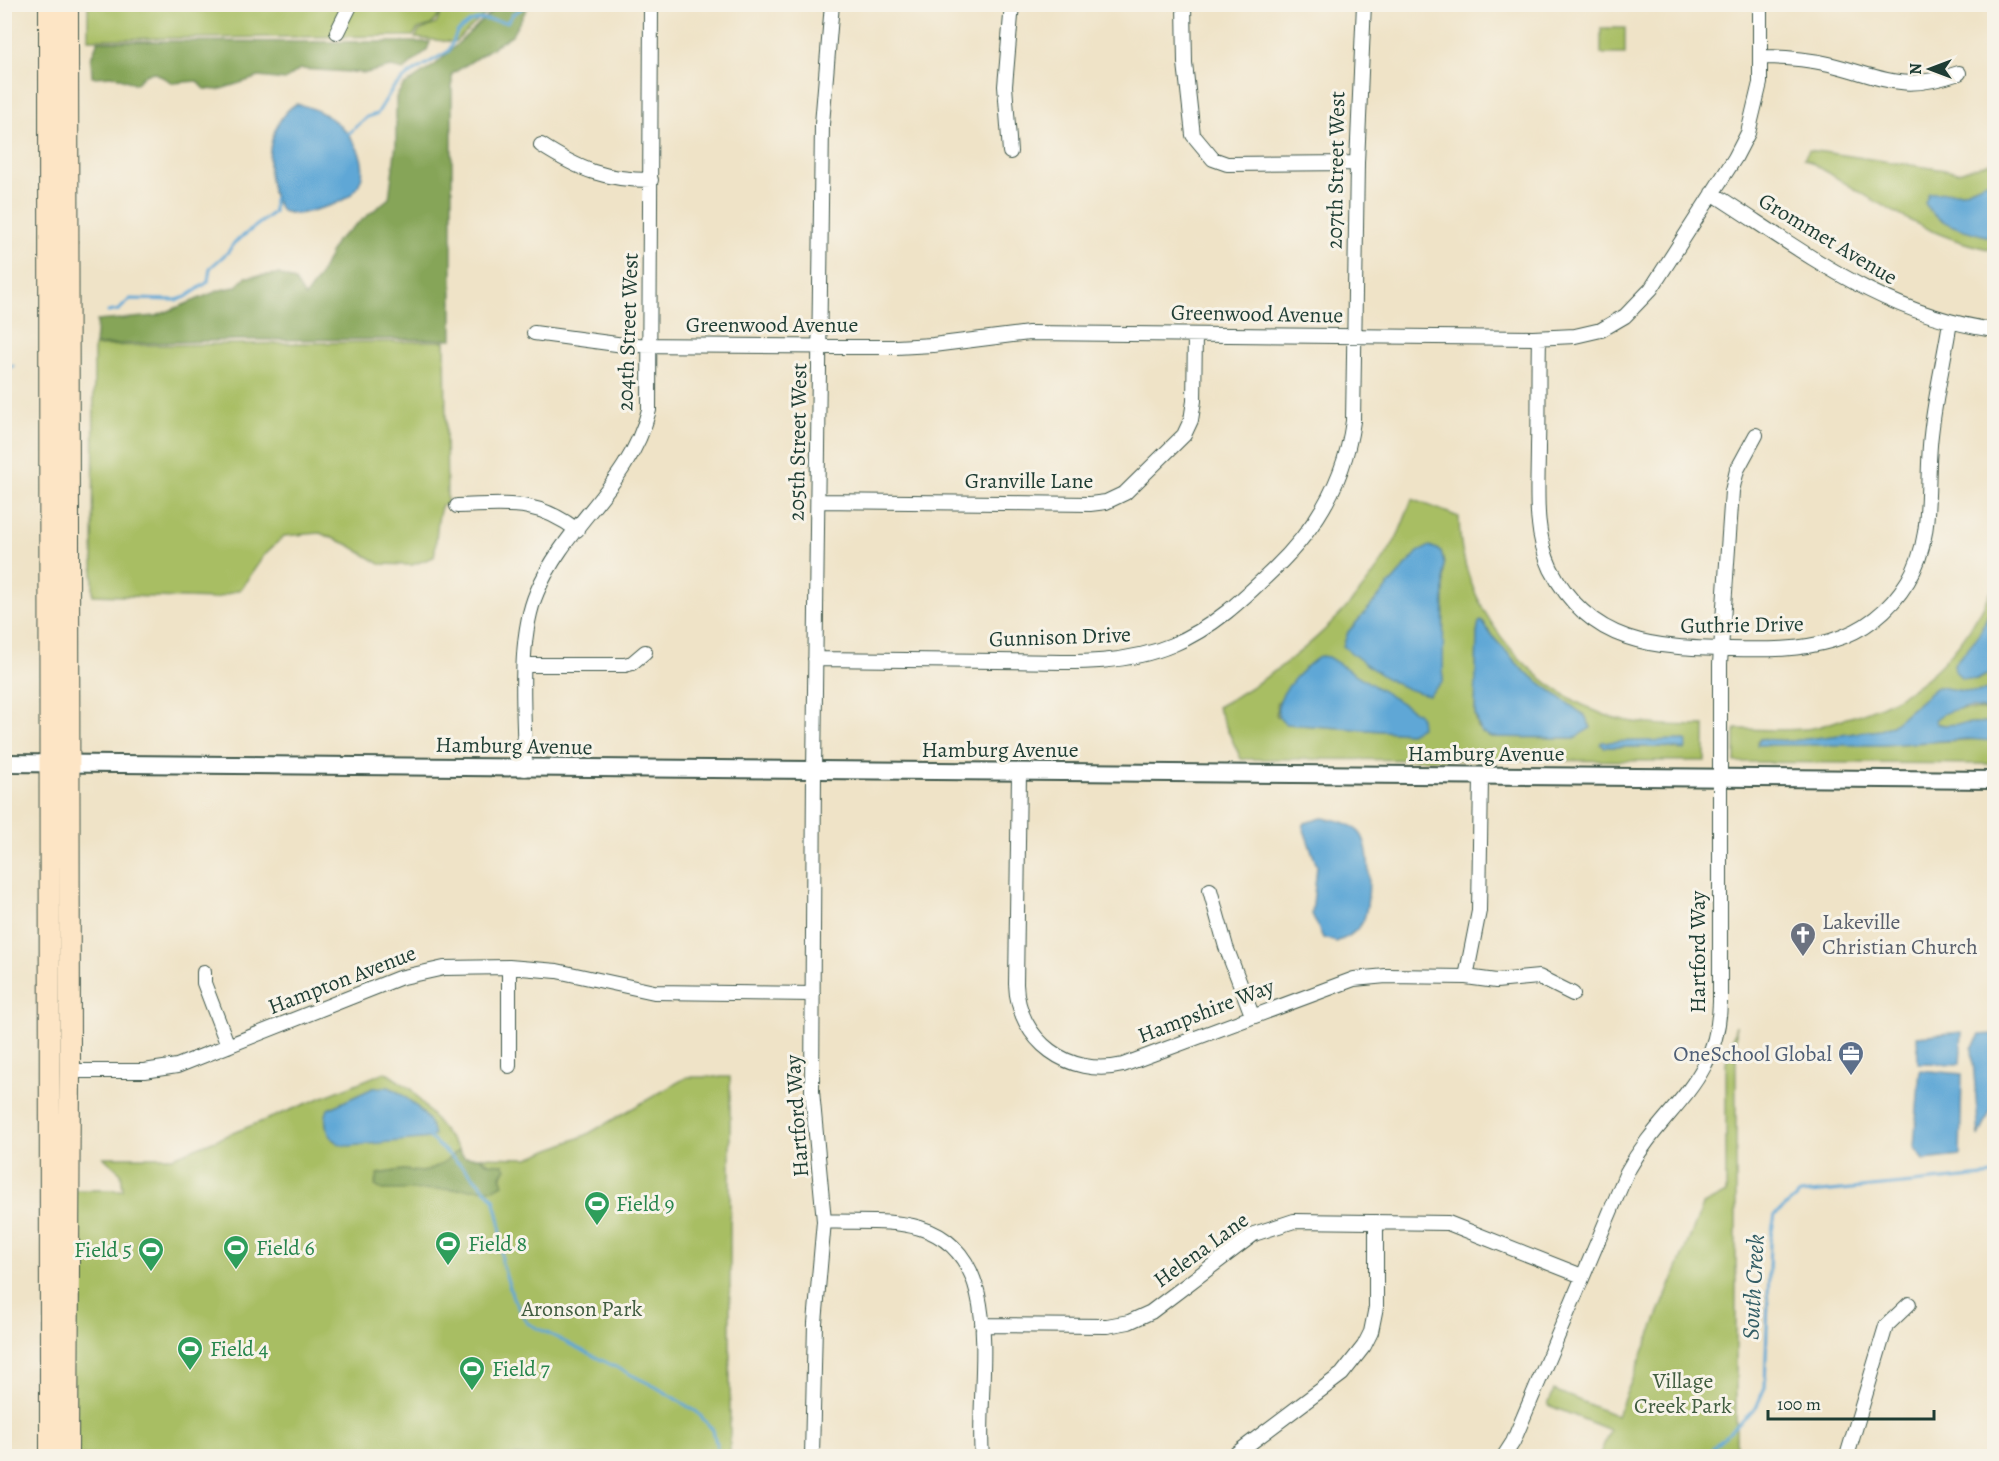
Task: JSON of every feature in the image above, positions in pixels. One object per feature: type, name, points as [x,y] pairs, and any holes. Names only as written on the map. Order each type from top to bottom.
[{"type":"main road","points":[[49,4],[59,763],[70,1071],[68,1456]]},
{"type":"main road","points":[[51,1456],[68,4]]},
{"type":"street","points":[[337,32],[351,4]]},
{"type":"street","name":"204th Street West","points":[[525,769],[527,623],[537,591],[552,565],[629,462],[643,432],[651,399],[651,4]]},
{"type":"street","name":"205th Street West","points":[[814,772],[822,124],[832,4]]},
{"type":"street","points":[[1010,152],[1005,86],[1012,4]]},
{"type":"street","points":[[1184,4],[1185,63],[1193,135],[1213,159],[1227,164],[1357,163]]},
{"type":"street","name":"207th Street West","points":[[1354,336],[1357,163],[1364,4]]},
{"type":"street","name":"Greenwood Avenue","points":[[534,333],[595,343],[821,347],[922,346],[1029,333],[1539,338],[1588,334],[1613,324],[1634,308],[1651,289],[1713,193],[1748,133],[1759,96],[1760,4]]},
{"type":"street","points":[[1761,57],[1813,61],[1872,78],[1903,83],[1929,81],[1959,73]]},
{"type":"street","points":[[541,145],[577,166],[598,175],[651,180]]},
{"type":"street","name":"Grommet Avenue","points":[[1713,193],[1859,287],[1887,301],[1950,322],[1995,330]]},
{"type":"street","name":"Guthrie Drive","points":[[1539,338],[1539,528],[1547,559],[1556,578],[1586,614],[1622,636],[1658,646],[1785,649],[1839,639],[1862,629],[1880,616],[1903,589],[1919,558],[1925,535],[1932,426],[1950,322]]},
{"type":"street","name":"Granville Lane","points":[[818,501],[1090,504],[1118,497],[1173,448],[1188,428],[1194,401],[1195,335]]},
{"type":"street","name":"Gunnison Drive","points":[[815,659],[1106,661],[1148,654],[1202,630],[1230,611],[1289,555],[1328,502],[1342,467],[1352,431],[1354,336]]},
{"type":"street","name":"Hartford Way","points":[[1504,1456],[1513,1442],[1633,1161],[1703,1071],[1716,1041],[1720,1002],[1721,649],[1732,491],[1737,470],[1756,435]]},
{"type":"street","points":[[457,506],[534,506],[558,516],[577,530]]},
{"type":"street","points":[[525,665],[625,665],[632,663],[645,652]]},
{"type":"street","name":"Hamburg Avenue","points":[[4,763],[814,772],[1995,780]]},
{"type":"street","name":"Hartford Way","points":[[812,1456],[815,1328],[824,1221],[822,1175],[813,1121],[814,772]]},
{"type":"street","name":"Hampshire Way","points":[[1019,773],[1016,991],[1024,1021],[1037,1041],[1069,1063],[1092,1068],[1116,1067],[1354,979],[1422,975],[1496,981],[1539,977],[1573,994]]},
{"type":"street","points":[[1466,977],[1479,911],[1481,777]]},
{"type":"street","points":[[1210,890],[1226,947],[1252,1015]]},
{"type":"street","points":[[509,967],[509,1066]]},
{"type":"street","name":"Hampton Avenue","points":[[70,1071],[162,1069],[228,1046],[418,972],[444,968],[509,967],[557,971],[654,992],[813,993]]},
{"type":"street","points":[[204,972],[204,983],[228,1046]]},
{"type":"street","points":[[824,1221],[903,1225],[935,1234],[957,1252],[971,1271],[979,1292],[982,1325],[982,1456]]},
{"type":"street","name":"Helena Lane","points":[[982,1325],[1107,1326],[1129,1322],[1151,1312],[1248,1238],[1266,1228],[1294,1221],[1430,1221],[1458,1226],[1582,1276]]},
{"type":"street","points":[[1233,1456],[1342,1374],[1364,1346],[1371,1332],[1376,1307],[1376,1222]]},
{"type":"street","points":[[1847,1456],[1886,1326],[1909,1304]]},
{"type":"street","points":[[51,1456],[68,1456]]},
{"type":"green space","points":[[88,5],[495,5],[455,42],[415,38],[419,31],[436,24],[442,12],[431,25],[418,29],[413,36],[88,39]]},
{"type":"green space","points":[[499,5],[529,5],[512,35],[452,74],[452,339],[240,340],[95,345],[97,321],[156,316],[220,290],[235,287],[246,277],[279,274],[295,281],[305,297],[319,277],[336,241],[389,198],[396,144],[396,97],[403,86],[435,65]]},
{"type":"green space","points":[[1601,28],[1625,28],[1625,54],[1601,54]]},
{"type":"green space","points":[[98,41],[430,42],[427,50],[404,70],[391,67],[366,73],[300,69],[285,80],[259,77],[218,90],[205,89],[197,81],[173,83],[153,72],[143,76],[136,84],[115,76],[92,77],[91,58]]},
{"type":"green space","points":[[1809,150],[1959,172],[1994,161],[1994,179],[1963,192],[1930,193],[1925,203],[1930,211],[1946,223],[1994,238],[1994,250],[1944,236],[1896,213],[1804,158]]},
{"type":"green space","points":[[445,341],[447,505],[442,505],[440,510],[434,557],[412,565],[380,564],[349,545],[320,533],[284,536],[265,554],[241,589],[214,599],[93,595],[94,346]]},
{"type":"green space","points":[[1412,499],[1459,517],[1462,550],[1470,581],[1484,610],[1502,637],[1523,662],[1548,683],[1575,701],[1605,715],[1642,723],[1705,726],[1705,761],[1241,759],[1217,707],[1294,657],[1339,615],[1378,568],[1397,537]],"holes":[[[1441,551],[1444,564],[1443,681],[1348,632],[1418,552]],[[1482,621],[1492,636],[1523,670],[1585,716],[1591,727],[1574,738],[1491,737],[1478,728],[1475,714],[1477,633]],[[1321,656],[1336,663],[1410,733],[1286,724],[1276,715],[1277,703]],[[1685,740],[1680,750],[1663,747],[1605,747],[1602,742]]]},
{"type":"green space","points":[[1994,586],[1991,608],[1982,629],[1970,648],[1954,664],[1977,680],[1994,671],[1994,688],[1972,692],[1937,687],[1892,725],[1881,730],[1791,741],[1760,739],[1757,742],[1883,745],[1981,739],[1994,741],[1994,764],[1735,762],[1735,729],[1814,728],[1868,711],[1914,687],[1934,672],[1967,634]]},
{"type":"green space","points":[[1955,709],[1983,710],[1994,714],[1994,718],[1991,722],[1945,725],[1936,723],[1935,720],[1943,713]]},
{"type":"green space","name":"Village Creek Park","points":[[1736,1025],[1736,1450],[1655,1451],[1647,1456],[1599,1456],[1610,1430],[1548,1405],[1554,1390],[1617,1416],[1703,1205],[1726,1193],[1726,1063]]},
{"type":"green space","name":"Aronson Park","points":[[385,1072],[411,1089],[459,1150],[440,1165],[423,1172],[403,1170],[378,1174],[501,1181],[503,1172],[480,1157],[528,1158],[586,1135],[687,1077],[730,1077],[730,1456],[60,1456],[59,1190],[123,1190],[121,1173],[103,1157],[173,1157]],"holes":[[[373,1088],[405,1097],[432,1128],[430,1138],[367,1143],[333,1140],[326,1125],[328,1109]]]},
{"type":"green space","points":[[459,1150],[464,1157],[480,1157],[486,1163],[503,1164],[506,1169],[501,1175],[503,1184],[494,1189],[382,1190],[375,1186],[378,1174],[403,1170],[423,1172],[440,1165]]},
{"type":"water","points":[[296,104],[316,110],[334,121],[349,135],[359,152],[363,169],[359,185],[346,198],[322,208],[298,214],[282,211],[275,199],[269,170],[272,138],[278,124]]},
{"type":"water","points":[[1994,179],[1994,238],[1946,223],[1930,211],[1925,203],[1929,193],[1963,192]]},
{"type":"water","points":[[1430,546],[1441,551],[1444,564],[1443,681],[1429,695],[1394,683],[1343,646],[1348,632],[1418,552]]},
{"type":"water","points":[[1994,601],[1994,671],[1977,680],[1961,678],[1955,671],[1954,664],[1979,635]]},
{"type":"water","points":[[1482,621],[1492,636],[1523,670],[1585,716],[1591,728],[1574,738],[1491,737],[1481,732],[1475,714],[1477,633],[1479,622]]},
{"type":"water","points":[[1321,656],[1328,657],[1416,712],[1420,716],[1421,727],[1410,733],[1286,724],[1279,717],[1278,708],[1281,698],[1296,677]]},
{"type":"water","points":[[1937,687],[1972,692],[1994,688],[1994,716],[1982,709],[1965,708],[1948,712],[1935,720],[1937,724],[1945,725],[1991,722],[1994,718],[1994,741],[1968,739],[1883,745],[1757,745],[1760,739],[1791,741],[1881,730],[1892,725]]},
{"type":"water","points":[[1685,740],[1687,743],[1685,750],[1663,747],[1605,747],[1600,744],[1602,742]]},
{"type":"water","points":[[1322,818],[1352,826],[1360,833],[1367,851],[1369,878],[1365,915],[1357,930],[1336,942],[1323,938],[1312,914],[1317,866],[1303,827],[1305,823]]},
{"type":"water","points":[[1962,1032],[1960,1064],[1918,1063],[1917,1036]]},
{"type":"water","points":[[1994,1034],[1994,1102],[1979,1137],[1972,1048],[1980,1035]]},
{"type":"water","points":[[1920,1070],[1962,1074],[1960,1156],[1924,1160],[1914,1147]]},
{"type":"water","points":[[389,1087],[403,1095],[423,1113],[434,1135],[430,1138],[349,1146],[333,1139],[326,1122],[328,1109],[373,1088]]},
{"type":"waterway","points":[[348,134],[367,117],[377,114],[393,88],[411,73],[449,51],[457,32],[470,22],[480,19],[507,22],[513,14],[529,4]]},
{"type":"waterway","points":[[108,312],[119,310],[130,299],[177,300],[186,297],[208,282],[210,268],[228,252],[234,243],[274,212],[274,198]]},
{"type":"waterway","points":[[4,369],[13,366]]},
{"type":"waterway","points":[[430,1138],[472,1175],[494,1199],[500,1222],[502,1263],[513,1298],[527,1323],[656,1387],[697,1412],[713,1430],[719,1456]]},
{"type":"waterway","name":"South Creek","points":[[1704,1456],[1756,1408],[1765,1387],[1770,1241],[1775,1215],[1800,1194],[1994,1175]]},
{"type":"place","name":"Lakeville Christian Church","points":[[1803,958]]},
{"type":"place","name":"OneSchool Global","points":[[1851,1077]]},
{"type":"place","name":"Field 9","points":[[597,1227]]},
{"type":"place","name":"Field 8","points":[[448,1267]]},
{"type":"place","name":"Field 6","points":[[236,1271]]},
{"type":"place","name":"Field 5","points":[[151,1273]]},
{"type":"place","name":"Field 4","points":[[190,1372]]},
{"type":"place","name":"Field 7","points":[[472,1392]]}]
